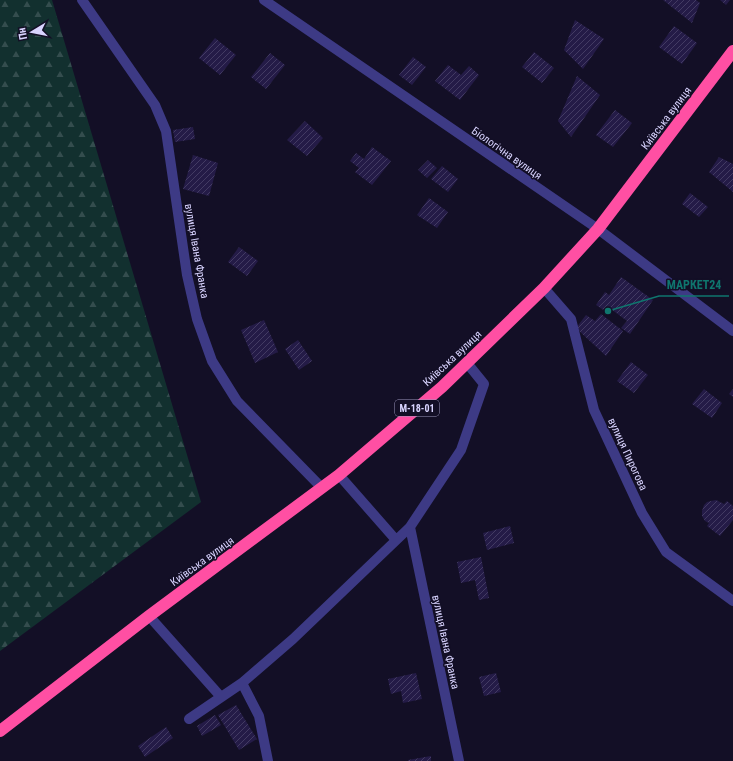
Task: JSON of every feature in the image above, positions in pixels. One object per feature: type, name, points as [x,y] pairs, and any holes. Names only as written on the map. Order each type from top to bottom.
[{"type":"highway","name":"Київська вулиця","points":[[0,731],[149,616],[339,475],[442,387],[544,288],[598,229],[733,52]]},
{"type":"street","name":"вулиця Івана Франка","points":[[82,0],[155,106],[166,131],[187,275],[198,319],[212,361],[237,401],[322,488]]},
{"type":"street","name":"Біологічна вулиця","points":[[264,0],[598,229],[733,332]]},
{"type":"street","name":"вулиця Пирогова","points":[[544,288],[571,319],[594,410],[642,513],[666,552],[733,601]]},
{"type":"street","points":[[189,719],[242,683],[293,639],[410,527],[461,450],[484,384],[467,363]]},
{"type":"street","points":[[339,475],[396,540]]},
{"type":"street","name":"вулиця Івана Франка","points":[[410,527],[459,761]]},
{"type":"street","points":[[149,616],[221,697]]},
{"type":"street","points":[[242,683],[259,716],[268,761]]},
{"type":"green space","points":[[0,0],[52,0],[201,502],[0,651]]},
{"type":"building","points":[[663,0],[696,0],[700,3],[692,23]]},
{"type":"building","points":[[720,0],[730,0],[726,5]]},
{"type":"building","points":[[575,20],[604,39],[583,69],[564,50]]},
{"type":"building","points":[[674,26],[697,43],[682,64],[659,47]]},
{"type":"building","points":[[215,38],[236,55],[220,75],[199,58]]},
{"type":"building","points":[[534,52],[554,68],[542,83],[522,67]]},
{"type":"building","points":[[270,53],[285,65],[266,89],[251,77]]},
{"type":"building","points":[[413,57],[426,67],[412,85],[399,75]]},
{"type":"building","points":[[448,65],[461,75],[469,66],[479,75],[460,100],[435,81]]},
{"type":"building","points":[[577,76],[600,95],[571,137],[558,121]]},
{"type":"building","points":[[615,110],[632,123],[613,147],[596,135]]},
{"type":"building","points":[[305,121],[323,138],[307,156],[287,140]]},
{"type":"building","points":[[193,127],[195,139],[175,142],[173,130]]},
{"type":"building","points":[[372,147],[391,161],[372,185],[355,172],[359,168],[350,161],[356,153],[364,159]]},
{"type":"building","points":[[193,155],[218,163],[209,196],[183,189]]},
{"type":"building","points":[[719,157],[733,164],[733,192],[709,172]]},
{"type":"building","points":[[428,160],[437,168],[427,178],[418,170]]},
{"type":"building","points":[[442,166],[458,179],[448,192],[431,179]]},
{"type":"building","points":[[690,193],[708,207],[699,217],[682,204]]},
{"type":"building","points":[[429,198],[448,212],[437,228],[417,215]]},
{"type":"building","points":[[239,247],[258,261],[247,276],[228,262]]},
{"type":"building","points":[[621,277],[653,300],[630,334],[621,328],[627,321],[611,309],[608,313],[596,305],[605,292],[609,295]]},
{"type":"building","points":[[601,314],[623,331],[606,356],[576,328],[586,315],[595,321]]},
{"type":"building","points":[[264,320],[278,352],[255,363],[241,330]]},
{"type":"building","points":[[298,340],[312,361],[299,370],[285,349]]},
{"type":"building","points":[[631,362],[648,375],[634,393],[617,381]]},
{"type":"building","points":[[704,389],[722,403],[712,418],[692,404]]},
{"type":"building","points":[[733,389],[733,397],[729,394]]},
{"type":"building","points":[[716,500],[724,504],[727,501],[733,506],[733,520],[720,536],[707,526],[709,523],[705,521],[702,516],[704,505],[707,502]]},
{"type":"building","points":[[510,526],[514,543],[487,550],[483,533]]},
{"type":"building","points":[[481,557],[489,598],[479,600],[475,580],[461,583],[457,562]]},
{"type":"building","points":[[416,673],[422,699],[403,703],[401,691],[391,694],[388,679]]},
{"type":"building","points":[[496,673],[501,692],[484,696],[479,677]]},
{"type":"building","points":[[236,705],[257,739],[239,750],[218,715]]},
{"type":"building","points":[[215,715],[221,725],[202,736],[197,726]]},
{"type":"building","points":[[166,727],[173,738],[145,757],[138,746]]},
{"type":"building","points":[[431,756],[431,761],[408,761],[408,760]]},
{"type":"place","name":"МАРКЕТ24","points":[[608,311]]}]
